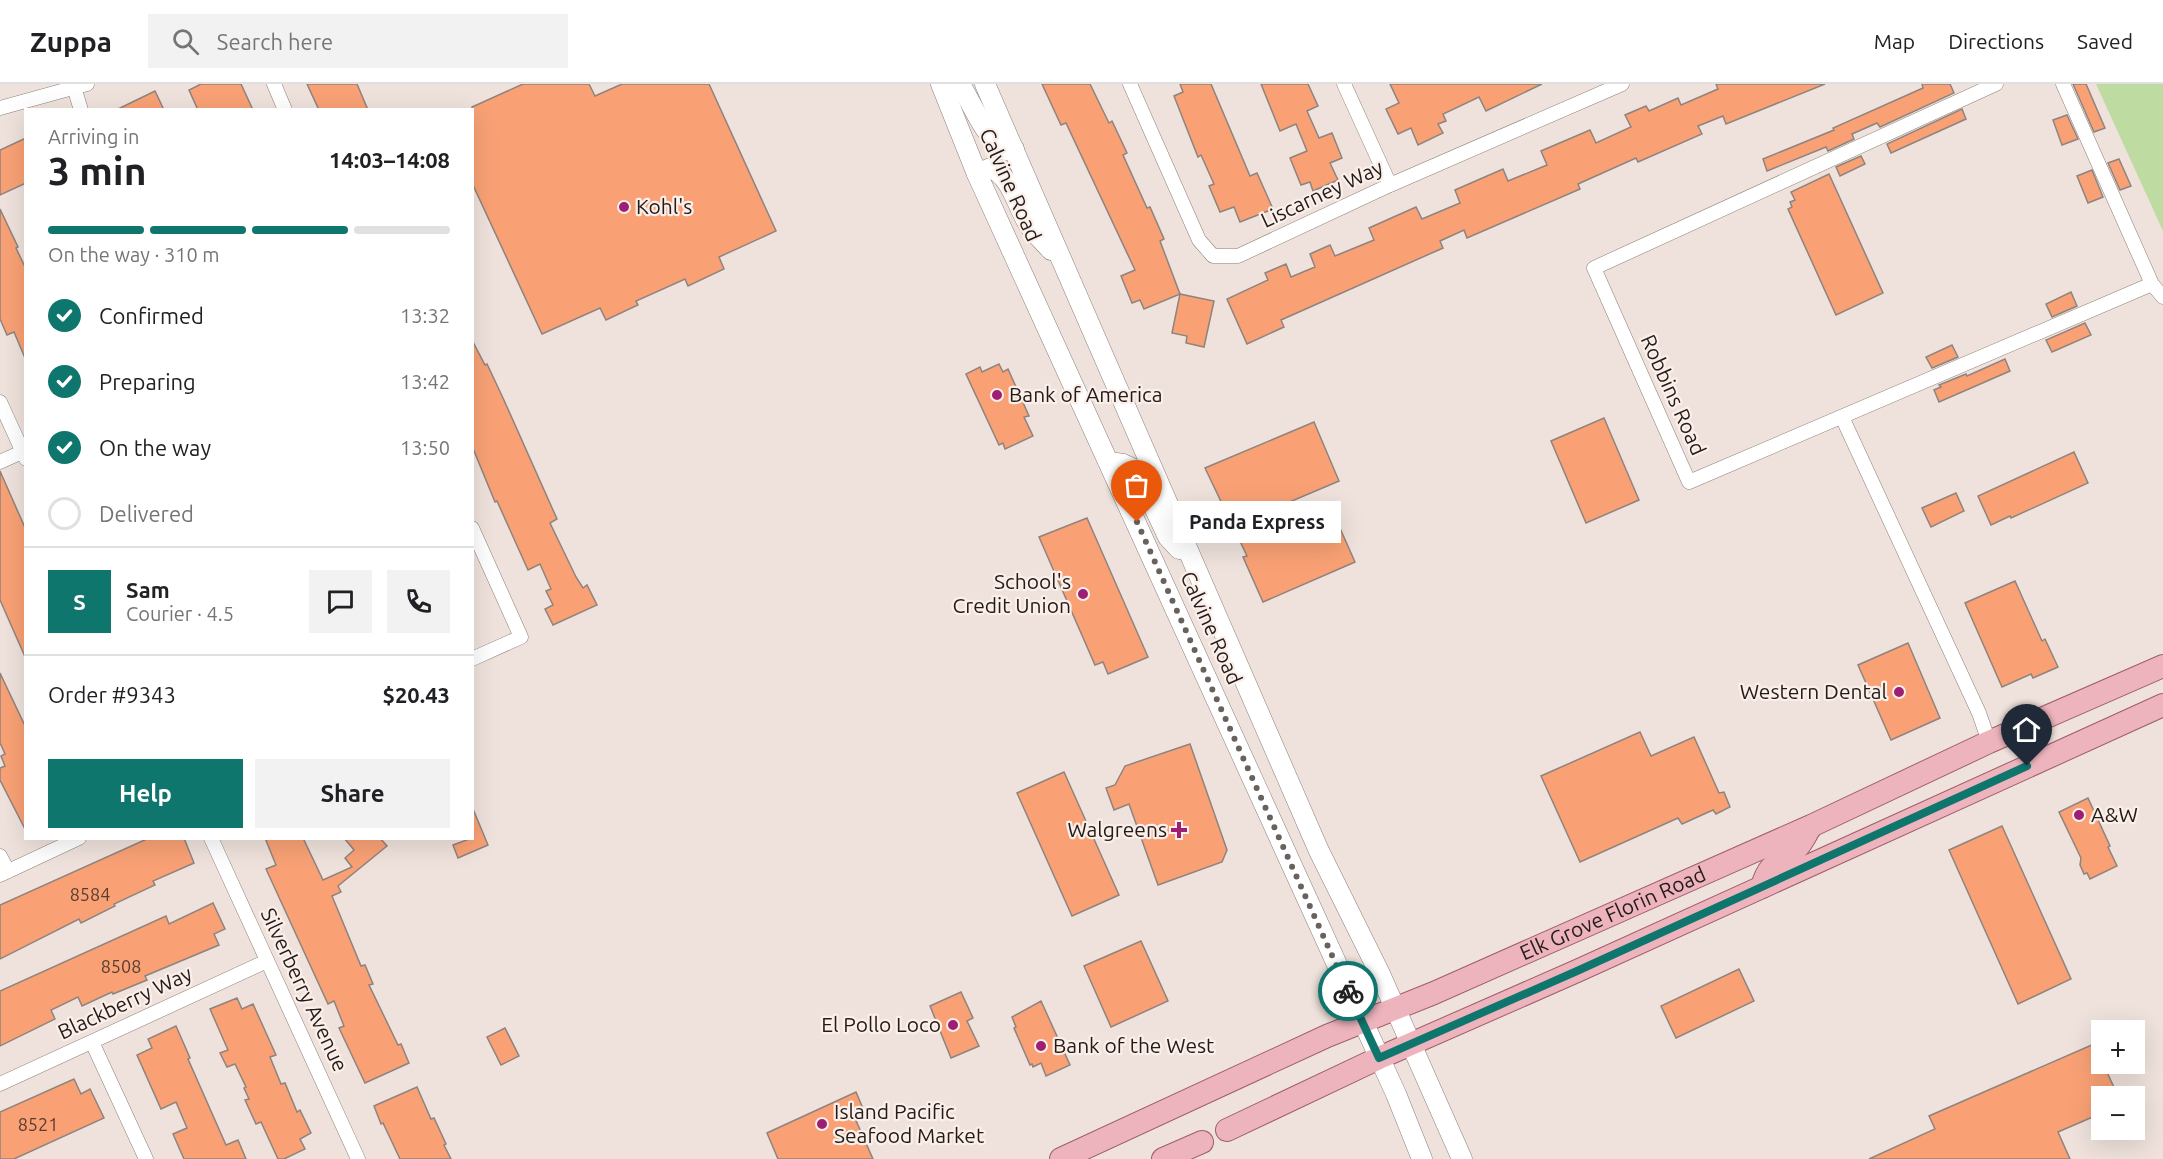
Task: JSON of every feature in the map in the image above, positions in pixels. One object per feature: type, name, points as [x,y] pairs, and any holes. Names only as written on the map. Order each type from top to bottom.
[{"type":"main road","name":"Calvine Road","points":[[941,84],[977,174],[1379,1058],[1422,1159]]},
{"type":"main road","points":[[960,84],[988,132],[1005,150],[1014,149]]},
{"type":"main road","name":"Calvine Road","points":[[985,84],[1318,851],[1395,1009],[1462,1159]]},
{"type":"main road","points":[[977,174],[991,168],[1005,178],[1030,225],[1064,266]]},
{"type":"main road","points":[[1109,462],[1123,464],[1134,469],[1141,479],[1167,537],[1193,563]]},
{"type":"main road","name":"Elk Grove Florin Road","points":[[1061,1159],[1362,1021],[1395,1009],[1811,826],[1989,742],[2163,666]]},
{"type":"main road","name":"Elk Grove Florin Road","points":[[1164,1159],[1379,1058],[2163,705]]},
{"type":"main road","points":[[1762,887],[1766,872],[1797,848],[1811,826]]},
{"type":"street","points":[[274,84],[284,108]]},
{"type":"street","name":"Liscarney Way","points":[[1130,84],[1199,240],[1213,256],[1238,256],[1390,185],[1622,84]]},
{"type":"street","points":[[1344,84],[1390,185]]},
{"type":"street","name":"Robbins Road","points":[[1996,84],[1594,268],[1689,482],[2152,284]]},
{"type":"street","points":[[2063,84],[2152,284],[2163,297]]},
{"type":"street","points":[[0,108],[81,86],[81,108]]},
{"type":"street","points":[[0,402],[24,456],[0,462]]},
{"type":"street","points":[[1842,417],[1979,713],[1989,742]]},
{"type":"street","points":[[474,532],[521,637],[474,658]]},
{"type":"street","points":[[0,856],[4,873],[75,840]]},
{"type":"street","name":"Silverberry Avenue","points":[[212,840],[358,1159]]},
{"type":"street","name":"Blackberry Way","points":[[0,1084],[267,961]]},
{"type":"street","points":[[92,1041],[146,1159]]},
{"type":"green space","points":[[2096,84],[2163,84],[2163,231]]},
{"type":"building","points":[[201,84],[241,84],[252,108],[197,108],[189,90]]},
{"type":"building","points":[[307,84],[357,84],[367,108],[318,108]]},
{"type":"building","name":"Kohl's","points":[[523,84],[589,84],[595,96],[622,84],[709,84],[776,231],[719,257],[724,269],[688,286],[685,279],[636,301],[638,305],[606,320],[600,308],[542,334],[474,187],[474,108],[472,107]]},
{"type":"building","points":[[1042,84],[1090,84],[1109,123],[1112,121],[1127,153],[1123,155],[1164,239],[1160,241],[1180,294],[1144,309],[1140,300],[1132,303],[1121,276],[1135,270],[1066,123],[1061,125]]},
{"type":"building","points":[[1180,84],[1211,84],[1250,176],[1257,173],[1273,209],[1240,222],[1234,207],[1220,212],[1209,186],[1214,184],[1201,155],[1198,157],[1174,96],[1183,92]]},
{"type":"building","points":[[1261,84],[1308,84],[1318,106],[1307,111],[1319,138],[1332,133],[1342,158],[1330,163],[1338,180],[1313,191],[1310,182],[1301,185],[1290,158],[1307,151],[1296,124],[1280,131]]},
{"type":"building","points":[[1390,84],[1542,84],[1486,111],[1479,97],[1443,114],[1446,121],[1438,124],[1443,133],[1418,145],[1411,128],[1398,134],[1386,109],[1399,103]]},
{"type":"building","points":[[1716,84],[1825,84],[1726,124],[1723,116],[1698,126],[1702,134],[1638,162],[1636,158],[1578,184],[1580,189],[1467,238],[1464,230],[1440,241],[1443,248],[1281,320],[1284,327],[1247,344],[1227,299],[1268,280],[1265,273],[1286,264],[1291,277],[1315,267],[1310,254],[1330,245],[1335,256],[1374,240],[1369,228],[1416,207],[1422,219],[1460,203],[1455,190],[1503,169],[1508,181],[1547,165],[1541,151],[1590,130],[1596,143],[1631,127],[1625,115],[1646,106],[1649,111],[1678,98],[1681,105],[1718,89]]},
{"type":"building","points":[[1922,84],[1950,84],[1954,93],[1880,127],[1877,123],[1852,134],[1854,139],[1828,151],[1826,147],[1767,171],[1763,159],[1834,130],[1833,128],[1923,88]]},
{"type":"building","points":[[2073,84],[2086,84],[2105,128],[2094,132]]},
{"type":"building","points":[[155,91],[163,108],[120,108]]},
{"type":"building","points":[[1962,109],[1966,119],[1891,153],[1887,144]]},
{"type":"building","points":[[2067,115],[2078,139],[2062,145],[2053,120]]},
{"type":"building","points":[[24,139],[24,184],[0,195],[0,150]]},
{"type":"building","points":[[1861,156],[1865,164],[1840,176],[1836,167]]},
{"type":"building","points":[[2119,159],[2131,186],[2120,190],[2108,163]]},
{"type":"building","points":[[2092,170],[2103,197],[2088,203],[2077,176]]},
{"type":"building","points":[[1829,174],[1883,293],[1836,315],[1788,209],[1792,207],[1790,202],[1795,200],[1791,192]]},
{"type":"building","points":[[0,209],[24,265],[24,356],[14,332],[7,335],[0,319]]},
{"type":"building","points":[[2071,292],[2077,306],[2052,317],[2046,304]]},
{"type":"building","points":[[1180,294],[1214,301],[1204,347],[1186,343],[1187,336],[1172,333]]},
{"type":"building","points":[[2085,323],[2091,335],[2052,352],[2046,340]]},
{"type":"building","points":[[474,344],[485,365],[487,364],[557,519],[550,523],[576,577],[583,588],[587,585],[597,605],[553,625],[545,609],[553,605],[546,591],[551,589],[540,564],[528,570],[497,501],[495,502],[474,451]]},
{"type":"building","points":[[1952,345],[1958,357],[1932,368],[1926,357]]},
{"type":"building","points":[[2005,359],[2010,371],[1939,402],[1934,390],[1941,387],[1939,385],[1966,374],[1967,376]]},
{"type":"building","name":"Bank of America","points":[[999,364],[1003,372],[1008,369],[1029,416],[1024,417],[1033,436],[1005,449],[1003,443],[999,445],[966,374],[980,367],[982,372]]},
{"type":"building","points":[[1604,418],[1639,500],[1586,523],[1551,441]]},
{"type":"building","points":[[1314,422],[1339,481],[1280,506],[1295,535],[1335,517],[1355,562],[1263,602],[1243,557],[1247,556],[1205,468]]},
{"type":"building","points":[[2074,452],[2088,483],[1991,525],[1978,496]]},
{"type":"building","points":[[0,471],[24,525],[24,654],[0,600]]},
{"type":"building","points":[[1956,493],[1964,511],[1931,527],[1922,508]]},
{"type":"building","points":[[1087,518],[1148,657],[1108,674],[1103,662],[1095,665],[1039,537]]},
{"type":"building","points":[[2015,581],[2042,641],[2045,639],[2058,667],[2033,678],[2031,674],[2002,687],[1965,603]]},
{"type":"building","name":"Western Dental","points":[[1908,643],[1940,718],[1891,740],[1858,665]]},
{"type":"building","points":[[0,673],[24,724],[24,827],[0,780],[0,768],[5,766],[1,756],[5,754],[0,743]]},
{"type":"building","points":[[1640,732],[1651,756],[1694,737],[1719,793],[1724,792],[1730,807],[1716,814],[1713,810],[1682,824],[1678,818],[1580,862],[1541,776]]},
{"type":"building","name":"Walgreens","points":[[1190,744],[1227,850],[1222,862],[1158,885],[1129,804],[1114,810],[1106,788],[1115,785],[1125,766]]},
{"type":"building","points":[[1064,772],[1119,895],[1072,916],[1017,793]]},
{"type":"building","points":[[2088,798],[2117,866],[2090,879],[2087,873],[2084,874],[2080,865],[2081,858],[2059,812]]},
{"type":"building","points":[[474,811],[488,845],[458,858],[453,845],[474,840]]},
{"type":"building","points":[[2002,826],[2071,979],[2018,1004],[1949,850]]},
{"type":"building","points":[[145,840],[185,840],[194,863],[153,881],[155,885],[114,904],[115,906],[81,923],[79,919],[0,959],[0,905]]},
{"type":"building","points":[[266,840],[304,840],[323,880],[352,867],[345,858],[354,850],[346,840],[382,840],[387,846],[338,886],[341,892],[332,896],[361,966],[365,965],[373,984],[369,985],[409,1063],[365,1083],[339,1028],[344,1026],[334,1001],[328,1004],[266,869],[276,865]]},
{"type":"building","points":[[213,903],[225,929],[214,934],[219,945],[145,976],[147,980],[113,994],[112,992],[82,1006],[78,997],[51,1010],[55,1019],[0,1046],[0,991],[166,916],[169,924]]},
{"type":"building","points":[[1141,941],[1168,1001],[1111,1027],[1084,966]]},
{"type":"building","points":[[1739,969],[1754,1001],[1676,1038],[1661,1006]]},
{"type":"building","name":"El Pollo Loco","points":[[961,992],[973,1018],[967,1021],[979,1046],[951,1058],[930,1006]]},
{"type":"building","points":[[237,998],[242,1009],[253,1004],[276,1055],[270,1057],[281,1084],[285,1083],[297,1112],[300,1110],[311,1133],[300,1139],[305,1149],[284,1159],[278,1159],[261,1122],[256,1124],[245,1100],[249,1099],[244,1088],[246,1087],[235,1064],[227,1067],[220,1053],[228,1050],[210,1009]]},
{"type":"building","name":"Bank of the West","points":[[1041,1001],[1070,1065],[1046,1076],[1041,1063],[1033,1067],[1032,1064],[1030,1065],[1014,1028],[1016,1027],[1012,1017]]},
{"type":"building","points":[[176,1026],[226,1145],[238,1140],[246,1159],[184,1159],[173,1134],[187,1128],[176,1102],[161,1109],[137,1055],[152,1048],[148,1039]]},
{"type":"building","points":[[505,1028],[519,1056],[501,1065],[487,1037]]},
{"type":"building","points":[[2091,1045],[2091,1074],[2108,1074],[2113,1086],[2091,1086],[2091,1118],[2058,1132],[2070,1159],[1869,1159],[1935,1129],[1929,1116]]},
{"type":"building","points":[[74,1079],[81,1094],[90,1089],[104,1118],[14,1159],[0,1159],[0,1112]]},
{"type":"building","points":[[417,1087],[431,1119],[434,1118],[451,1159],[400,1159],[383,1123],[381,1124],[374,1106]]},
{"type":"building","name":"Island Pacific Seafood Market","points":[[856,1092],[864,1111],[854,1116],[873,1159],[778,1159],[767,1133]]},
{"type":"way so far","points":[[1137,522],[1348,991]]},
{"type":"place","name":"Kohl's","points":[[624,207]]},
{"type":"place","name":"Bank of America","points":[[997,395]]},
{"type":"place","name":"Panda Express","points":[[1137,522]]},
{"type":"place","name":"School's Credit Union","points":[[1083,594]]},
{"type":"place","name":"Western Dental","points":[[1899,692]]},
{"type":"place","name":"A&W","points":[[2079,815]]},
{"type":"place","name":"Walgreens","points":[[1179,830]]},
{"type":"place","name":"El Pollo Loco","points":[[953,1025]]},
{"type":"place","name":"Bank of the West","points":[[1041,1046]]},
{"type":"place","name":"Island Pacific Seafood Market","points":[[822,1124]]},
{"type":"route","points":[[1348,991],[1379,1058],[1577,971],[2027,766]]}]
